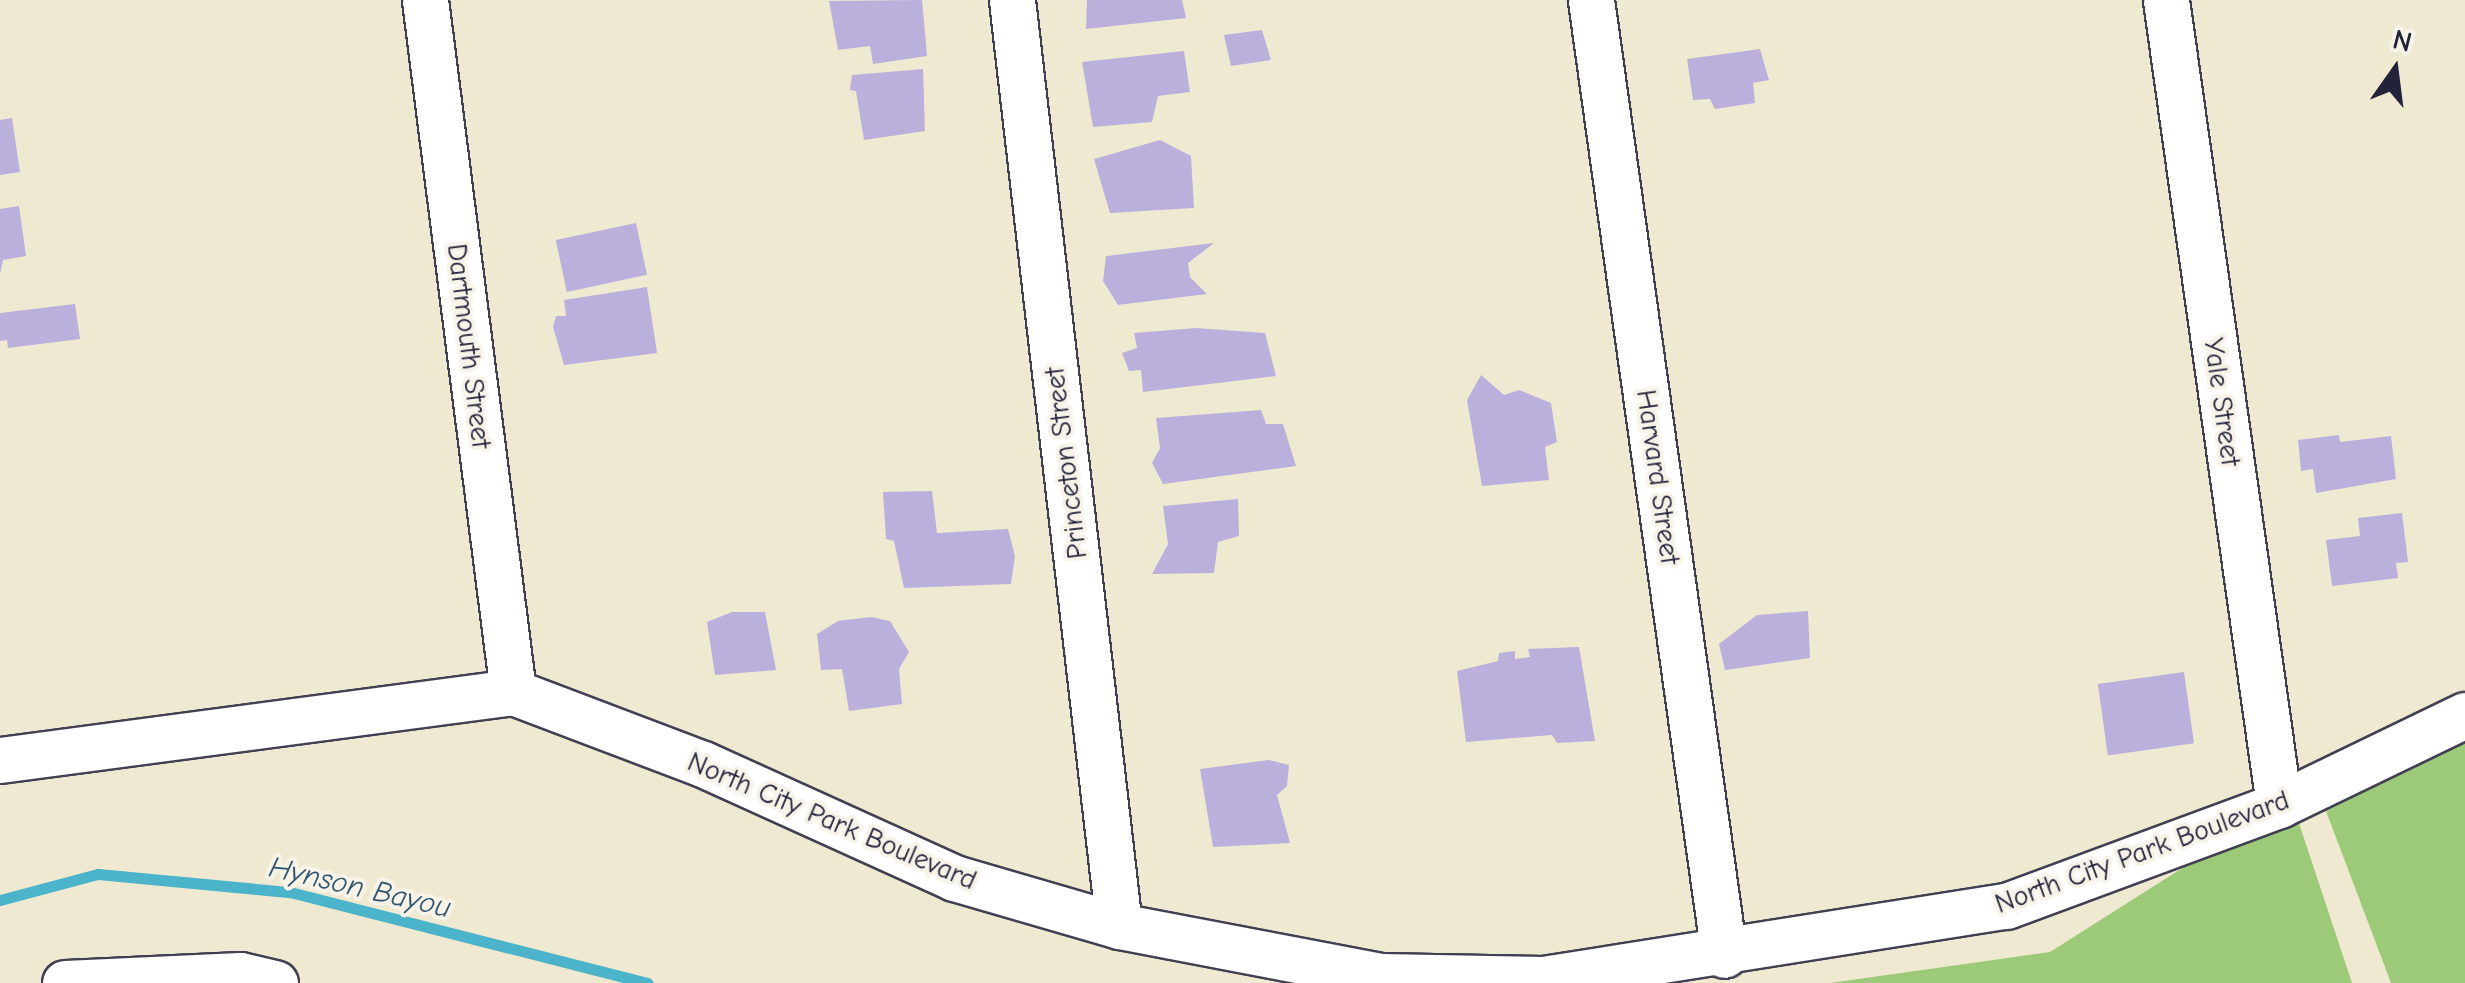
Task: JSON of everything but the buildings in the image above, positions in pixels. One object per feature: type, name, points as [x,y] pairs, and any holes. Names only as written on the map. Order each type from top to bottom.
[{"type":"street","name":"Dartmouth Street","points":[[425,0],[514,692]]},
{"type":"street","name":"Princeton Street","points":[[1012,0],[1119,926]]},
{"type":"street","name":"Harvard Street","points":[[1591,0],[1724,954]]},
{"type":"street","name":"Yale Street","points":[[2166,0],[2279,805]]},
{"type":"street","name":"North City Park Boulevard","points":[[0,760],[514,692],[702,764],[954,878],[1119,926],[1381,976],[1544,980],[2006,906],[2279,805],[2465,715]]},
{"type":"street","points":[[65,983],[240,975],[275,983]]},
{"type":"green space","points":[[2465,741],[2465,983],[2391,983],[2326,811]]},
{"type":"green space","points":[[2291,799],[2352,983],[1830,983],[2050,952]]},
{"type":"waterway","name":"Hynson Bayou","points":[[0,900],[98,874],[290,892],[648,983]]}]
